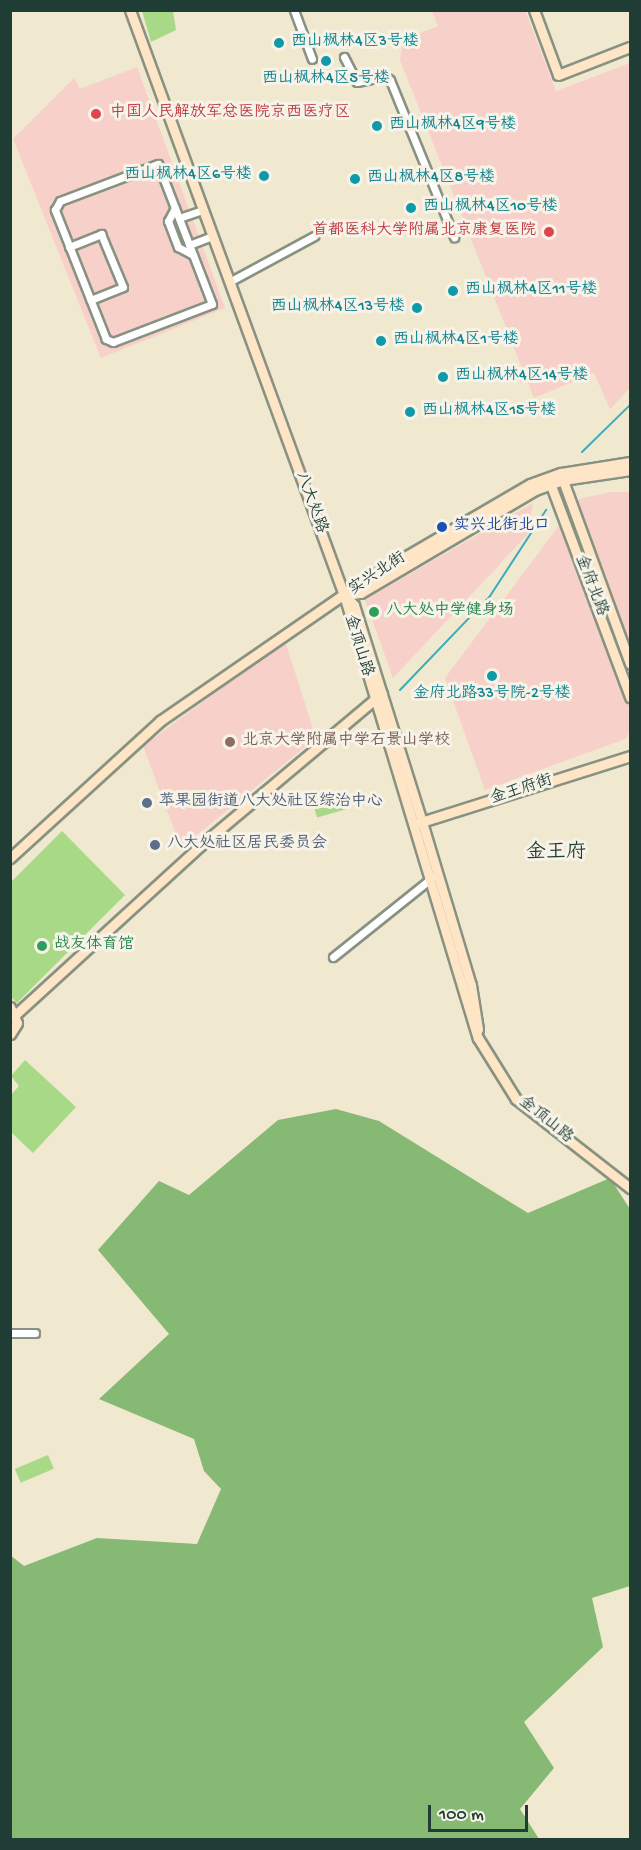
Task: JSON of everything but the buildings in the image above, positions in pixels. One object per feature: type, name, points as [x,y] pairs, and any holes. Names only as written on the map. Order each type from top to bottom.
[{"type":"street","name":"八大处路","points":[[130,10],[344,595]]},
{"type":"street","points":[[294,10],[312,59]]},
{"type":"street","points":[[534,10],[558,75],[630,47]]},
{"type":"street","points":[[344,57],[357,82],[385,76],[390,80],[454,237]]},
{"type":"street","points":[[158,164],[179,218],[212,304],[113,342],[106,339],[55,210],[60,201],[158,164]]},
{"type":"street","points":[[175,208],[168,221],[178,247],[193,255]]},
{"type":"street","points":[[179,218],[202,210]]},
{"type":"street","points":[[69,247],[101,234],[123,287],[91,300]]},
{"type":"street","points":[[189,245],[212,236]]},
{"type":"street","points":[[229,282],[314,236]]},
{"type":"street","name":"实兴北街","points":[[344,595],[360,593],[549,480],[630,462]]},
{"type":"street","name":"实兴北街","points":[[562,476],[630,470]]},
{"type":"street","name":"金府北路","points":[[562,476],[630,664]]},
{"type":"street","name":"金府北路","points":[[549,480],[630,697]]},
{"type":"street","points":[[10,858],[160,721],[344,595]]},
{"type":"street","name":"金顶山路","points":[[344,595],[417,823],[478,1038],[516,1099],[630,1188]]},
{"type":"street","points":[[10,1034],[13,1010],[378,696]]},
{"type":"street","name":"金王府街","points":[[417,823],[630,756]]},
{"type":"street","points":[[333,957],[433,877]]},
{"type":"street","points":[[10,1333],[35,1333]]},
{"type":"shaded area","name":"首都医科大学附属北京康复医院","points":[[525,10],[556,91],[630,63],[630,388],[610,409],[594,373],[534,398],[400,60],[403,40],[438,26],[432,11]]},
{"type":"shaded area","points":[[137,67],[225,308],[101,358],[13,139],[74,78],[80,89]]},
{"type":"shaded area","points":[[611,492],[630,492],[630,732],[625,739],[485,790],[445,678],[579,499]]},
{"type":"shaded area","points":[[533,503],[527,535],[393,678],[365,600]]},
{"type":"shaded area","name":"北京大学附属中学石景山学校","points":[[285,641],[316,738],[181,848],[143,746]]},
{"type":"green space","points":[[142,11],[173,11],[176,30],[151,42]]},
{"type":"green space","points":[[341,792],[346,809],[317,818],[312,800]]},
{"type":"green space","name":"战友体育馆","points":[[62,831],[125,895],[17,1003],[11,997],[11,882]]},
{"type":"green space","points":[[25,1060],[76,1107],[33,1153],[11,1132],[11,1095],[19,1086],[11,1076]]},
{"type":"green space","points":[[336,1109],[379,1121],[528,1213],[610,1178],[630,1209],[630,1586],[592,1598],[603,1647],[524,1722],[554,1768],[520,1809],[539,1839],[11,1839],[10,1555],[24,1566],[97,1538],[197,1544],[221,1489],[204,1471],[194,1439],[99,1399],[169,1334],[98,1250],[159,1181],[189,1195],[278,1120]]},
{"type":"green space","points":[[48,1455],[54,1469],[21,1483],[15,1469]]},
{"type":"waterway","points":[[582,452],[630,405]]},
{"type":"waterway","points":[[400,690],[490,596],[546,510]]},
{"type":"place","name":"西山枫林4区3号楼","points":[[279,43]]},
{"type":"place","name":"西山枫林4区5号楼","points":[[326,61]]},
{"type":"place","name":"中国人民解放军总医院京西医疗区","points":[[96,114]]},
{"type":"place","name":"西山枫林4区9号楼","points":[[377,126]]},
{"type":"place","name":"西山枫林4区6号楼","points":[[264,176]]},
{"type":"place","name":"西山枫林4区8号楼","points":[[355,179]]},
{"type":"place","name":"西山枫林4区10号楼","points":[[411,208]]},
{"type":"place","name":"首都医科大学附属北京康复医院","points":[[549,232]]},
{"type":"place","name":"西山枫林4区11号楼","points":[[453,291]]},
{"type":"place","name":"西山枫林4区13号楼","points":[[417,308]]},
{"type":"place","name":"西山枫林4区1号楼","points":[[381,341]]},
{"type":"place","name":"西山枫林4区14号楼","points":[[443,377]]},
{"type":"place","name":"西山枫林4区15号楼","points":[[410,412]]},
{"type":"place","name":"实兴北街北口","points":[[442,527]]},
{"type":"place","name":"八大处中学健身场","points":[[374,612]]},
{"type":"place","name":"金府北路33号院-2号楼","points":[[492,676]]},
{"type":"place","name":"北京大学附属中学石景山学校","points":[[230,742]]},
{"type":"place","name":"苹果园街道八大处社区综治中心","points":[[147,803]]},
{"type":"place","name":"八大处社区居民委员会","points":[[155,845]]},
{"type":"place","name":"战友体育馆","points":[[42,946]]},
{"type":"district","name":"金王府","points":[[556,853]]}]
